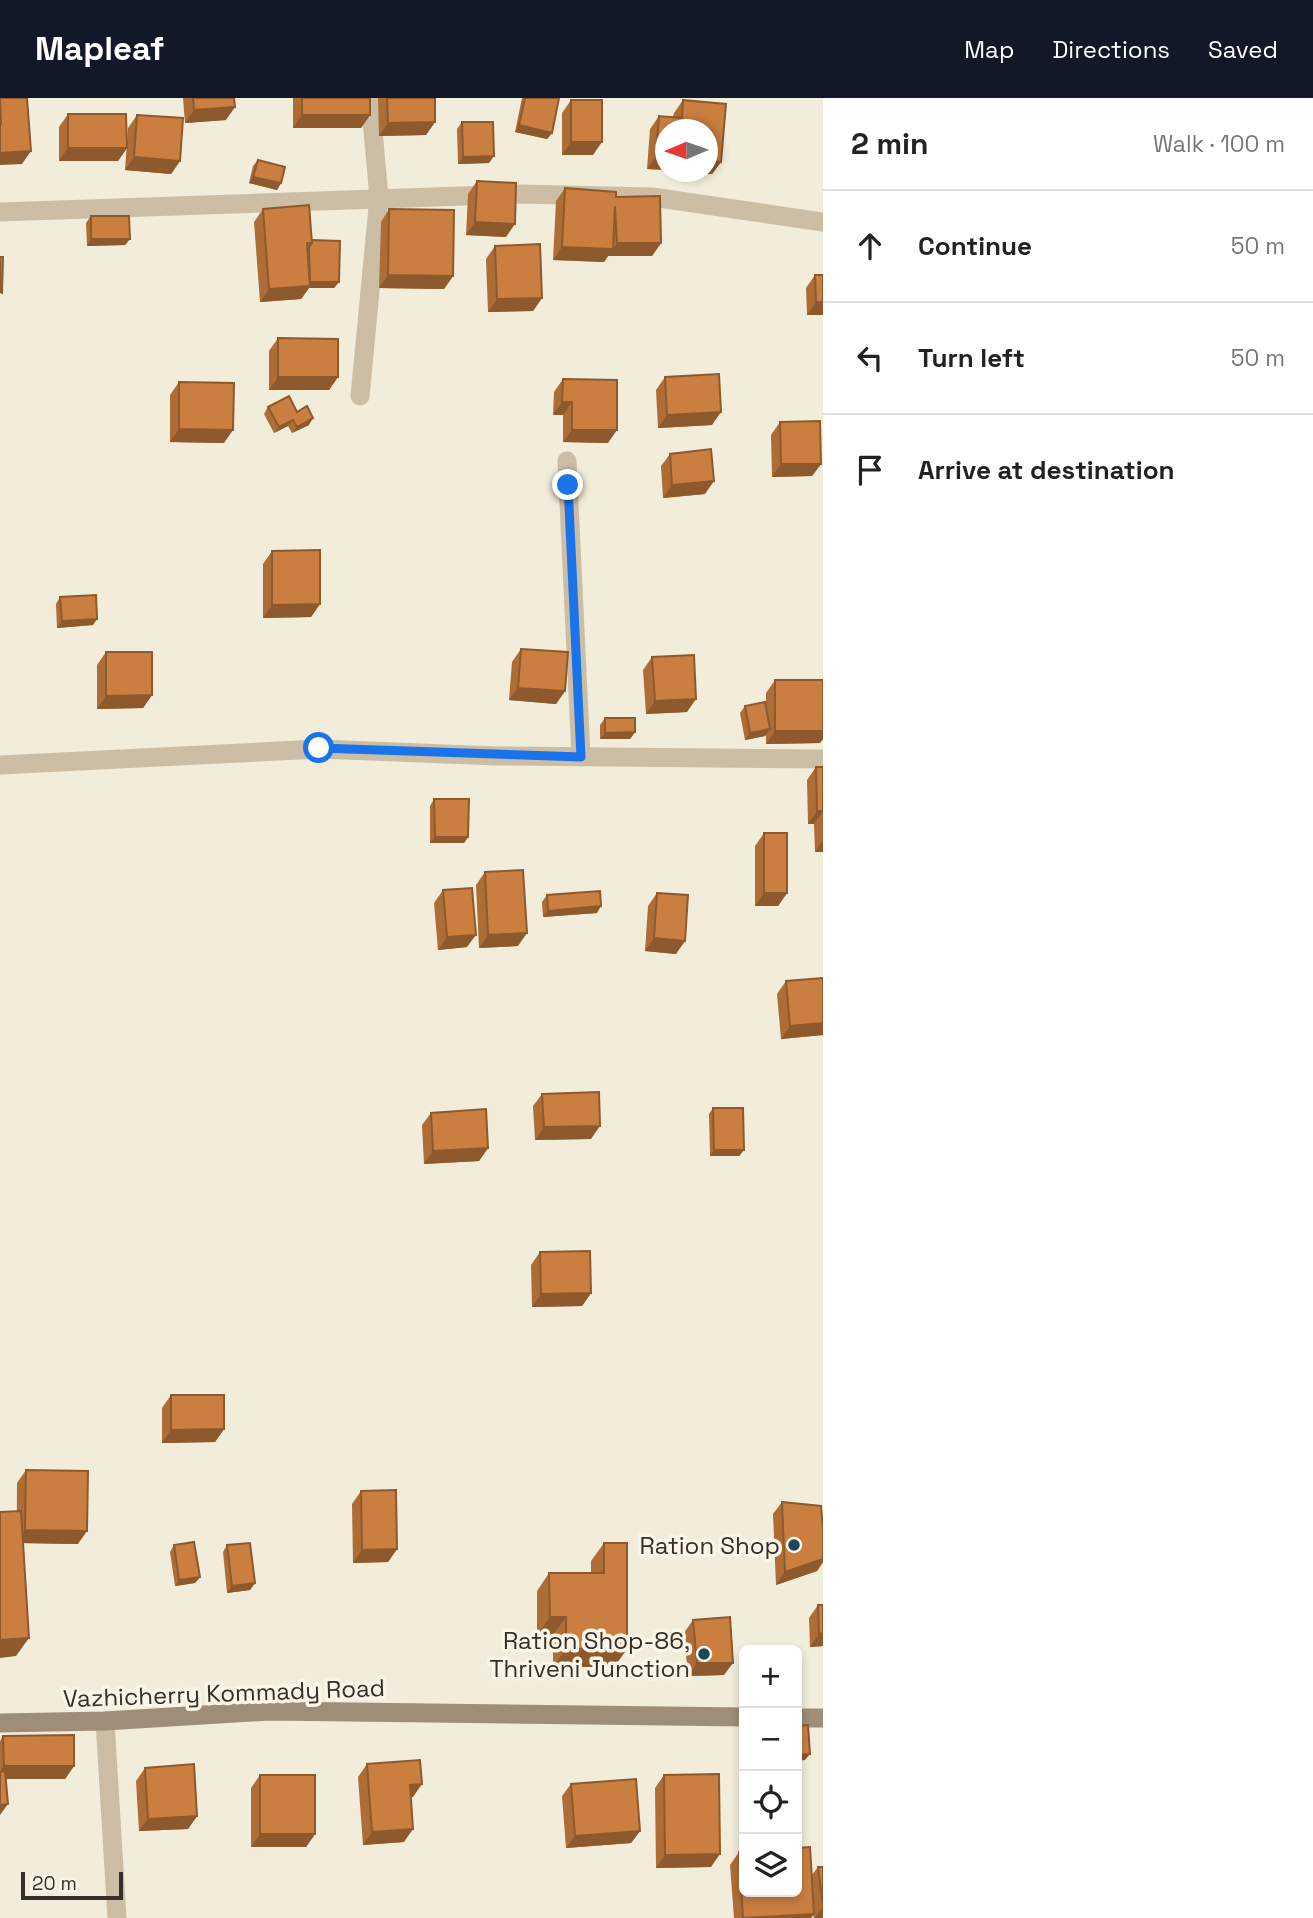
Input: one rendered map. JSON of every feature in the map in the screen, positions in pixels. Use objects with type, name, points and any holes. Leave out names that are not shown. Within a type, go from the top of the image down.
[{"type":"main road","name":"Vazhicherry Kommady Road","points":[[0,1723],[105,1721],[269,1711],[739,1717]]},
{"type":"main road","points":[[802,1718],[823,1718]]},
{"type":"street","points":[[360,396],[379,197],[370,98]]},
{"type":"street","points":[[0,212],[521,194],[652,197],[823,222]]},
{"type":"street","points":[[567,461],[581,757]]},
{"type":"street","points":[[0,765],[319,748],[581,757],[823,759]]},
{"type":"street","points":[[105,1721],[117,1918]]},
{"type":"building","points":[[0,98],[27,98],[31,151],[0,153]]},
{"type":"building","points":[[193,98],[234,98],[235,107],[194,110]]},
{"type":"building","points":[[302,98],[370,98],[370,115],[302,115]]},
{"type":"building","points":[[387,98],[435,98],[435,122],[388,123]]},
{"type":"building","points":[[525,98],[559,98],[552,133],[519,125]]},
{"type":"building","points":[[571,100],[602,100],[602,142],[571,142]]},
{"type":"building","points":[[683,100],[726,104],[721,162],[718,162],[718,119],[659,119],[659,116],[682,118]]},
{"type":"building","points":[[68,114],[126,114],[127,148],[68,148]]},
{"type":"building","points":[[137,115],[183,118],[180,161],[134,157]]},
{"type":"building","points":[[462,122],[493,122],[494,156],[463,157]]},
{"type":"building","points":[[258,160],[285,167],[281,183],[253,177]]},
{"type":"building","points":[[477,181],[516,183],[515,224],[475,222]]},
{"type":"building","points":[[565,188],[616,192],[616,197],[660,196],[661,243],[617,243],[615,206],[613,249],[562,247]]},
{"type":"building","points":[[309,205],[312,243],[307,243],[310,286],[269,289],[263,209]]},
{"type":"building","points":[[389,209],[454,210],[453,276],[388,275]]},
{"type":"building","points":[[91,216],[129,216],[130,239],[91,239]]},
{"type":"building","points":[[312,240],[340,241],[339,282],[310,282],[309,247]]},
{"type":"building","points":[[540,244],[542,298],[497,299],[495,246]]},
{"type":"building","points":[[0,257],[3,257],[2,293],[0,292]]},
{"type":"building","points":[[815,275],[823,275],[823,302],[816,302]]},
{"type":"building","points":[[278,338],[338,339],[338,377],[278,377]]},
{"type":"building","points":[[719,374],[721,412],[667,415],[665,377]]},
{"type":"building","points":[[563,379],[617,380],[617,430],[572,430],[572,402],[562,402]]},
{"type":"building","points":[[179,382],[234,383],[233,430],[179,429]]},
{"type":"building","points":[[289,396],[297,412],[307,406],[313,418],[297,427],[293,420],[279,427],[268,407]]},
{"type":"building","points":[[820,421],[821,464],[781,464],[780,422]]},
{"type":"building","points":[[711,449],[714,481],[672,485],[670,454]]},
{"type":"building","points":[[320,550],[320,604],[272,605],[272,551]]},
{"type":"building","points":[[96,595],[97,619],[62,621],[60,597]]},
{"type":"building","points":[[521,649],[568,652],[565,691],[518,688]]},
{"type":"building","points":[[106,652],[152,652],[152,695],[106,696]]},
{"type":"building","points":[[694,655],[696,699],[655,701],[652,657]]},
{"type":"building","points":[[775,680],[823,680],[823,731],[775,731]]},
{"type":"building","points":[[765,702],[770,729],[750,733],[745,706]]},
{"type":"building","points":[[605,718],[635,718],[635,732],[605,733]]},
{"type":"building","points":[[816,767],[823,767],[823,811],[817,811]]},
{"type":"building","points":[[434,799],[469,799],[468,837],[435,837]]},
{"type":"building","points":[[764,833],[787,833],[787,893],[764,893]]},
{"type":"building","points":[[523,870],[527,933],[488,935],[485,872]]},
{"type":"building","points":[[472,888],[476,935],[447,937],[443,890]]},
{"type":"building","points":[[600,891],[601,906],[548,911],[547,895]]},
{"type":"building","points":[[657,893],[688,895],[685,941],[654,938]]},
{"type":"building","points":[[823,978],[823,1023],[790,1026],[786,981]]},
{"type":"building","points":[[599,1092],[600,1126],[544,1127],[542,1094]]},
{"type":"building","points":[[713,1108],[743,1108],[744,1150],[714,1150]]},
{"type":"building","points":[[486,1109],[488,1148],[433,1151],[431,1113]]},
{"type":"building","points":[[590,1251],[591,1293],[541,1294],[540,1252]]},
{"type":"building","points":[[171,1395],[224,1395],[224,1429],[171,1430]]},
{"type":"building","points":[[26,1470],[88,1471],[87,1531],[25,1530]]},
{"type":"building","points":[[396,1490],[397,1549],[362,1550],[361,1491]]},
{"type":"building","name":"Ration Shop","points":[[782,1502],[821,1506],[823,1559],[785,1572]]},
{"type":"building","points":[[21,1511],[29,1638],[0,1640],[0,1512]]},
{"type":"building","points":[[194,1542],[200,1577],[179,1580],[174,1545]]},
{"type":"building","points":[[250,1543],[255,1583],[232,1586],[227,1545]]},
{"type":"building","points":[[604,1543],[627,1543],[627,1649],[566,1649],[566,1617],[550,1617],[549,1573],[604,1573]]},
{"type":"building","points":[[818,1605],[823,1605],[823,1633],[819,1634]]},
{"type":"building","points":[[730,1617],[733,1663],[697,1663],[693,1620]]},
{"type":"building","points":[[808,1725],[810,1754],[802,1755],[802,1726]]},
{"type":"building","points":[[74,1735],[74,1766],[4,1766],[3,1736]]},
{"type":"building","points":[[420,1760],[422,1784],[410,1785],[413,1829],[372,1832],[367,1764]]},
{"type":"building","points":[[194,1764],[197,1816],[148,1819],[145,1768]]},
{"type":"building","points":[[5,1771],[8,1804],[0,1805],[0,1772]]},
{"type":"building","points":[[719,1774],[720,1854],[665,1855],[664,1775]]},
{"type":"building","points":[[260,1775],[315,1775],[315,1834],[260,1834]]},
{"type":"building","points":[[636,1779],[640,1831],[575,1836],[571,1784]]},
{"type":"building","points":[[810,1847],[814,1914],[743,1918],[742,1897],[802,1897],[802,1848]]},
{"type":"building","points":[[818,1867],[823,1867],[823,1906]]},
{"type":"place","name":"Ration Shop","points":[[794,1545]]},
{"type":"place","name":"Ration Shop-86, Thriveni Junction","points":[[704,1654]]},
{"type":"route","points":[[319,748],[581,757],[568,485]]}]
